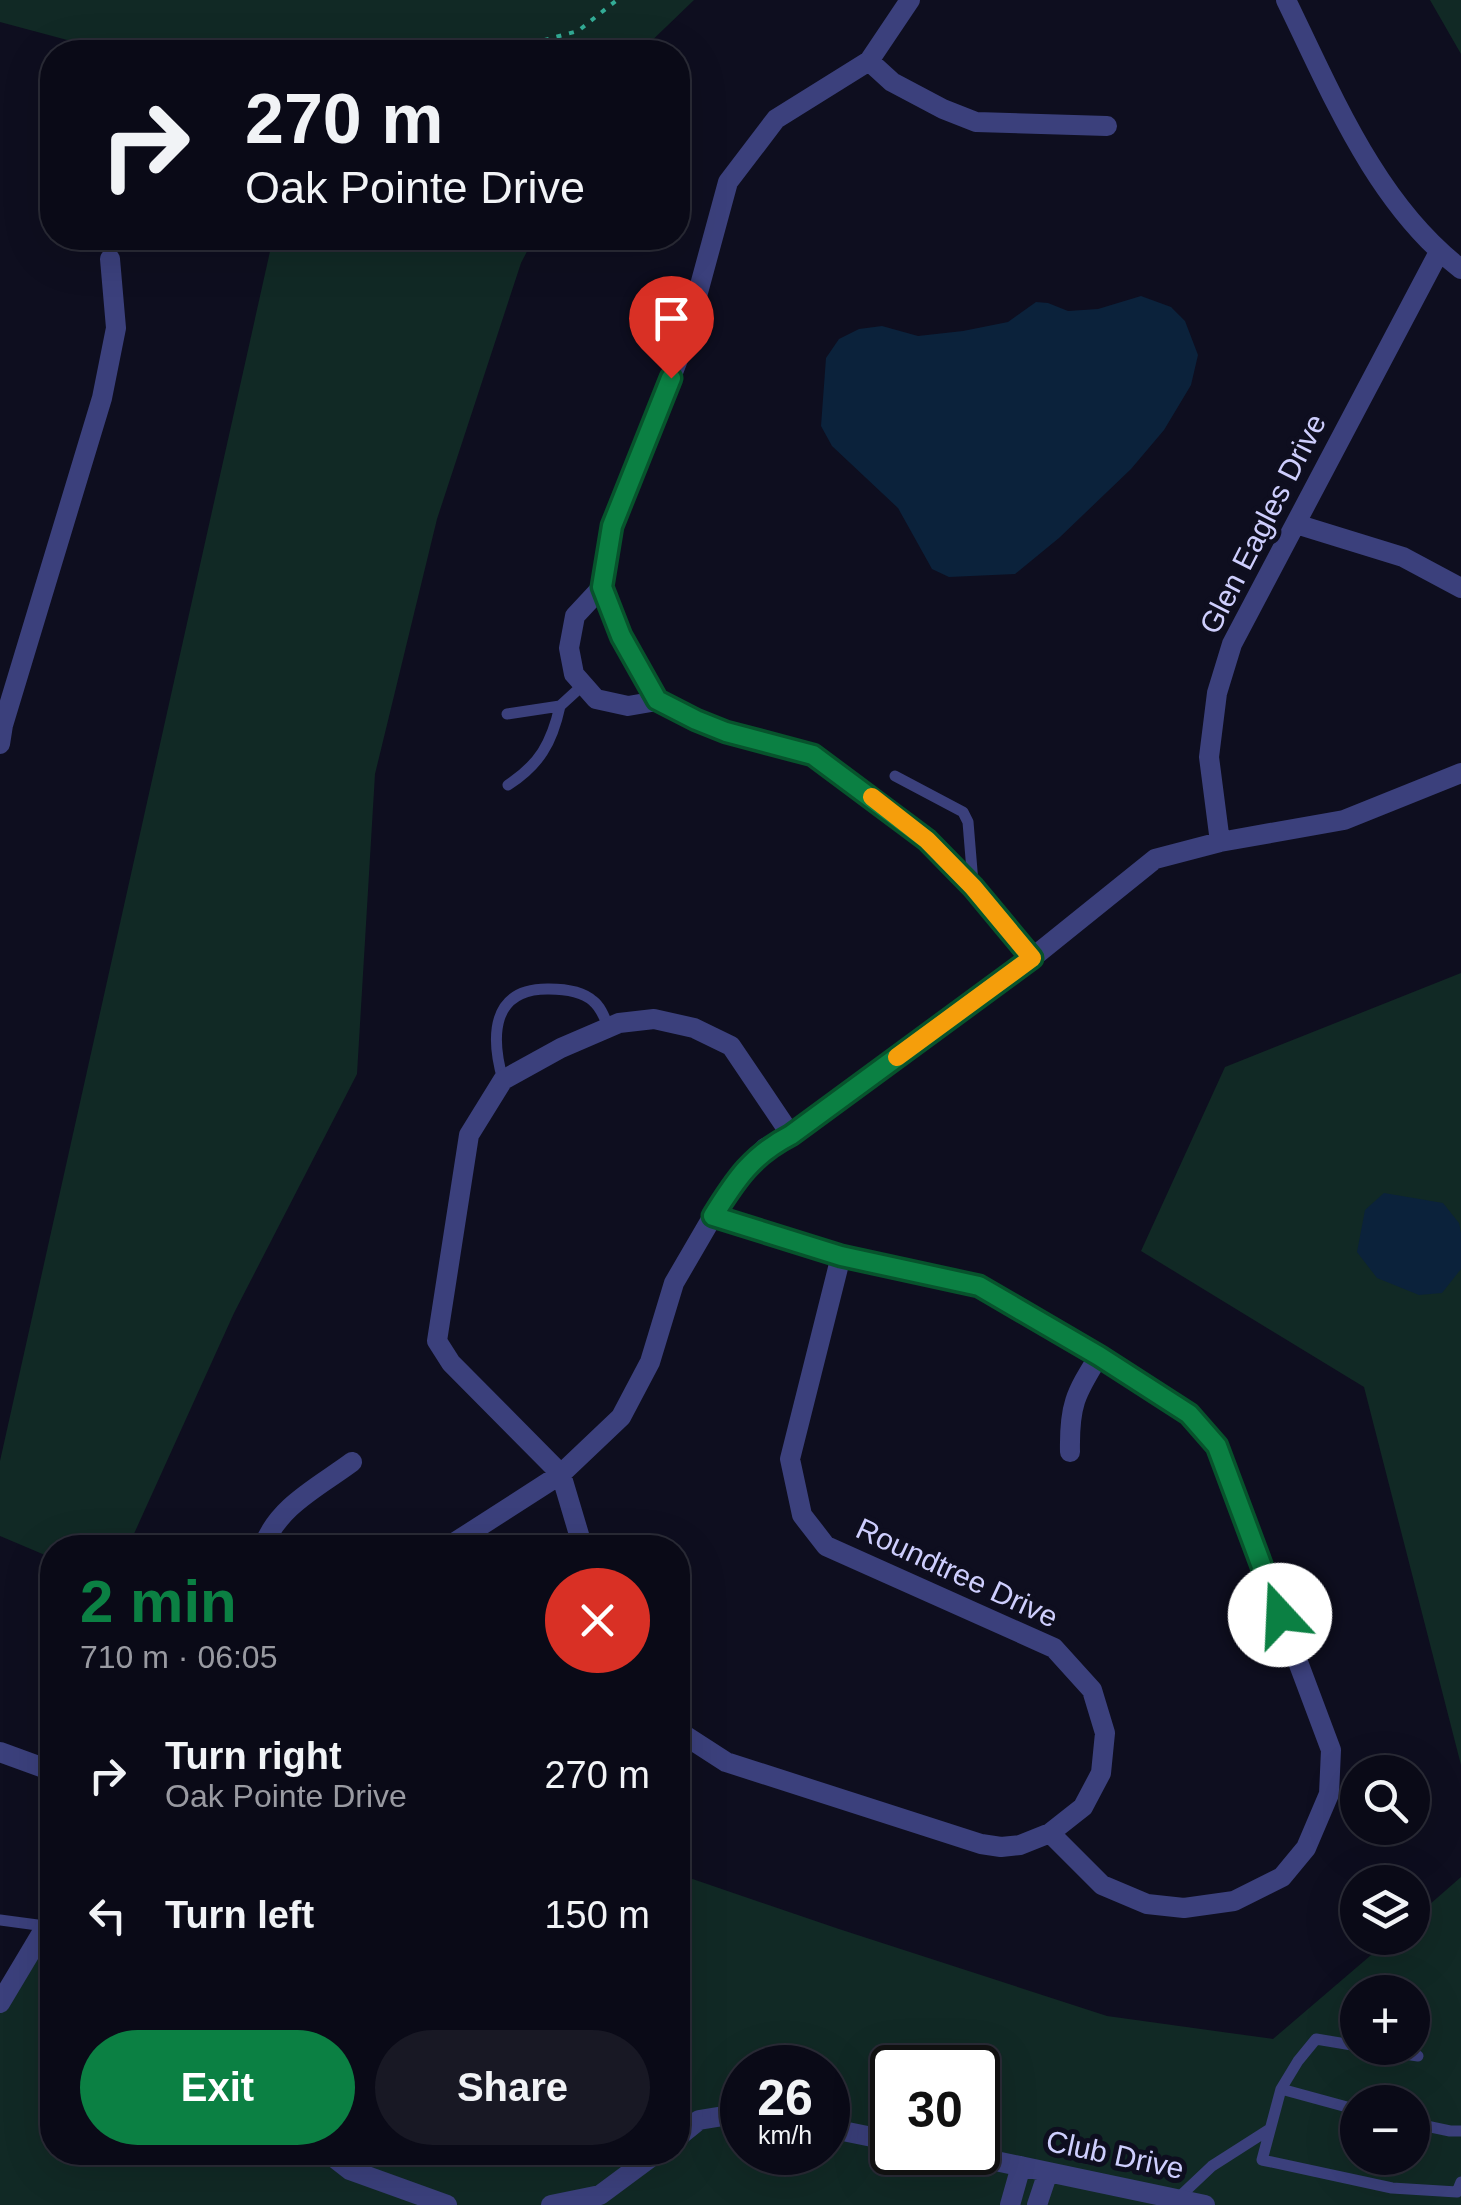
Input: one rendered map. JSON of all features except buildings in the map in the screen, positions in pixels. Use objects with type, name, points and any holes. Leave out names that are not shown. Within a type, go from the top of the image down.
[{"type":"street","points":[[910,0],[868,62],[776,119],[728,182],[684,344],[612,526],[602,587],[621,636],[657,700],[726,732],[813,755],[927,840],[973,887],[1032,958]]},
{"type":"street","points":[[1286,0],[1359,147],[1405,212],[1439,252],[1461,269]]},
{"type":"street","points":[[868,62],[892,82],[976,122],[1107,126]]},
{"type":"street","name":"Glen Eagles Drive","points":[[1220,842],[1208,757],[1217,693],[1232,644],[1439,252]]},
{"type":"street","points":[[0,744],[102,398],[116,328],[110,258]]},
{"type":"street","points":[[1296,524],[1403,557],[1461,588]]},
{"type":"street","points":[[602,587],[574,616],[568,648],[574,674],[596,699],[628,706],[657,700]]},
{"type":"street","points":[[466,1535],[561,1474],[621,1417],[650,1362],[674,1284],[734,1181],[765,1148],[791,1135],[1032,958],[1155,859],[1220,842],[1344,820],[1461,773]]},
{"type":"street","points":[[578,1535],[561,1474],[436,1342],[469,1136],[503,1080],[561,1048],[609,1028],[654,1019],[694,1028],[731,1046],[791,1135]]},
{"type":"street","points":[[713,1216],[841,1256],[979,1286],[1189,1414],[1217,1446],[1331,1750],[1329,1794],[1306,1848],[1282,1877],[1234,1901],[1184,1908],[1147,1904],[1102,1885],[1050,1832]]},
{"type":"street","name":"Roundtree Drive","points":[[690,1739],[726,1762],[982,1844],[1001,1846],[1020,1845],[1050,1832],[1082,1807],[1101,1774],[1104,1733],[1092,1690],[1054,1648],[826,1546],[802,1515],[790,1459],[841,1256]]},
{"type":"street","points":[[1070,1452],[1069,1419],[1079,1388],[1099,1356]]},
{"type":"street","points":[[267,1535],[284,1512],[352,1462]]},
{"type":"street","points":[[0,1752],[40,1767]]},
{"type":"street","points":[[0,2003],[40,1940]]},
{"type":"street","points":[[690,2127],[698,2120],[720,2116]]},
{"type":"street","name":"Club Drive","points":[[1000,2162],[1205,2205]]},
{"type":"street","points":[[344,2165],[447,2205]]},
{"type":"street","points":[[551,2205],[600,2195],[640,2165]]},
{"type":"street","points":[[1010,2205],[1021,2166]]},
{"type":"street","points":[[1037,2205],[1048,2172]]},
{"type":"lane","points":[[508,786],[533,767],[544,751],[560,706],[583,684]]},
{"type":"lane","points":[[507,714],[560,706]]},
{"type":"lane","points":[[896,776],[963,812],[968,822],[973,887]]},
{"type":"lane","points":[[503,1080],[495,1042],[499,1020],[508,1003],[518,996],[539,989],[583,994],[596,1003],[609,1028]]},
{"type":"lane","points":[[0,1920],[40,1923]]},
{"type":"lane","points":[[1340,2043],[1316,2039],[1298,2061],[1281,2089],[1262,2160],[1392,2188],[1459,2193]]},
{"type":"lane","points":[[1281,2089],[1340,2105]]},
{"type":"lane","points":[[1430,2127],[1461,2131]]},
{"type":"lane","points":[[1176,2200],[1212,2166],[1270,2129]]},
{"type":"path","points":[[543,40],[578,30],[618,0]]},
{"type":"green space","points":[[0,0],[694,0],[652,40],[67,40],[0,22]]},
{"type":"green space","points":[[1430,0],[1461,0],[1461,54]]},
{"type":"green space","points":[[270,250],[528,250],[437,519],[375,774],[357,1074],[234,1313],[133,1535],[40,1535],[40,1553],[0,1536],[0,1461]]},
{"type":"green space","points":[[1461,973],[1461,1765],[1364,1387],[1141,1251],[1225,1067]]},
{"type":"green space","points":[[1461,1877],[1461,2205],[0,2205],[0,1996],[40,1957],[40,2165],[690,2165],[690,1878],[1107,2016],[1273,2039],[1340,1982],[1340,2065],[1430,2065],[1430,1975],[1348,1975],[1371,1955],[1430,1955],[1430,1904]]},
{"type":"water","points":[[1141,296],[1171,307],[1185,321],[1198,355],[1191,385],[1164,430],[1131,469],[1015,574],[949,577],[932,569],[898,508],[832,446],[821,426],[826,358],[839,339],[859,329],[882,326],[918,336],[963,331],[1008,322],[1036,302],[1068,311],[1098,309]]},
{"type":"water","points":[[1384,1193],[1443,1203],[1459,1223],[1461,1269],[1442,1293],[1419,1295],[1377,1278],[1357,1252],[1365,1210]]},
{"type":"slow traffic","points":[[872,797],[927,840],[973,887],[1032,958],[897,1057]]},
{"type":"route","points":[[671,378],[612,526],[602,587],[621,636],[657,700],[726,732],[813,755],[927,840],[973,887],[1032,958],[791,1135],[765,1148],[734,1181],[713,1216],[841,1256],[979,1286],[1189,1414],[1217,1446],[1280,1615]]}]
